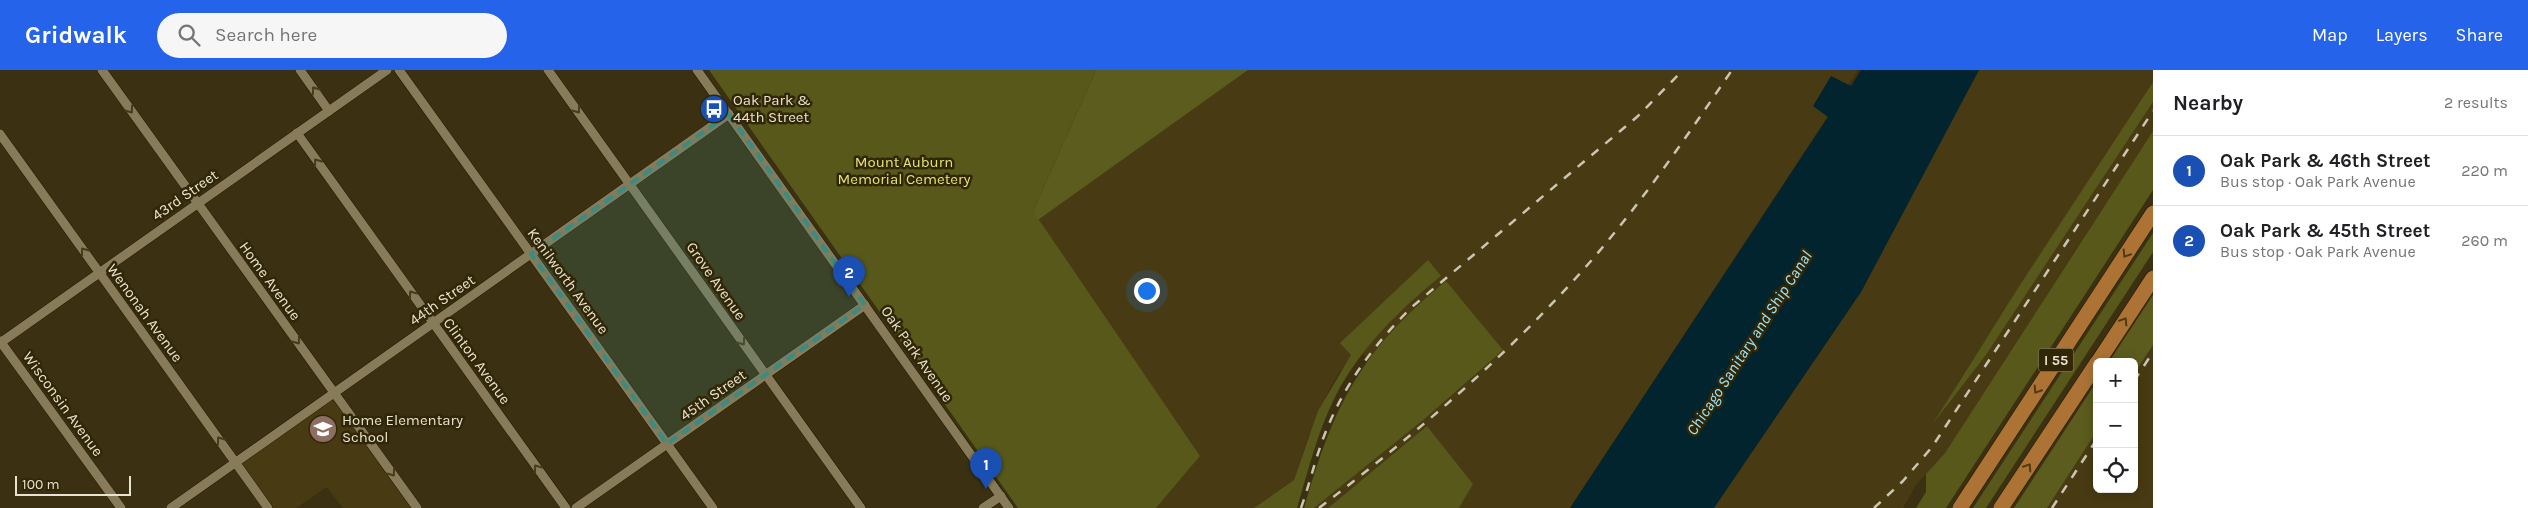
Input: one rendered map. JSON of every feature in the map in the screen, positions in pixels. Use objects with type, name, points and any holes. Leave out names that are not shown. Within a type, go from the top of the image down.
[{"type":"highway","name":"I 55","points":[[1960,508],[2153,213]]},
{"type":"highway","name":"I 55","points":[[2100,358],[2153,278]]},
{"type":"highway","name":"I 55","points":[[2001,508],[2093,368]]},
{"type":"street","name":"Home Avenue","points":[[102,70],[417,508]]},
{"type":"street","points":[[300,70],[329,111]]},
{"type":"street","name":"43rd Street","points":[[0,342],[387,70]]},
{"type":"street","name":"Kenilworth Avenue","points":[[399,70],[714,508]]},
{"type":"street","name":"Grove Avenue","points":[[548,70],[861,508]]},
{"type":"street","name":"Oak Park Avenue","points":[[697,70],[1009,508]]},
{"type":"street","name":"44th Street","points":[[171,508],[729,114]]},
{"type":"street","name":"Clinton Avenue","points":[[297,133],[566,508]]},
{"type":"street","name":"Wenonah Avenue","points":[[0,134],[268,508]]},
{"type":"street","name":"45th Street","points":[[576,508],[865,304]]},
{"type":"street","name":"Wisconsin Avenue","points":[[0,342],[121,508]]},
{"type":"street","points":[[983,508],[1000,496]]},
{"type":"highlighted area","points":[[729,114],[865,305],[667,444],[531,254]]},
{"type":"shaded area","points":[[1096,70],[1248,70],[1038,220],[1033,211]]},
{"type":"shaded area","points":[[1248,70],[1858,70],[1570,508],[1459,508],[1473,484],[1427,426],[1328,508],[1314,508],[1422,421],[1363,354],[1340,371],[1329,390],[1308,438],[1294,480],[1254,508],[1156,508],[1200,456],[1038,220]]},
{"type":"shaded area","points":[[1979,70],[2153,70],[2153,82],[1969,365],[1936,420],[1986,355],[2153,102],[2153,131],[1945,453],[1916,485],[1903,508],[1714,508],[1861,292]]},
{"type":"shaded area","points":[[2153,295],[2153,345],[2138,368],[2138,358],[2112,358]]},
{"type":"shaded area","points":[[2153,345],[2153,508],[2047,508],[2093,437],[2093,493],[2138,493],[2138,368]]},
{"type":"shaded area","points":[[2093,387],[2093,437],[2047,508],[2014,508]]},
{"type":"shaded area","name":"Home Elementary School","points":[[335,395],[415,508],[343,508],[327,487],[296,508],[269,508],[237,464]]},
{"type":"green space","name":"Mount Auburn Memorial Cemetery","points":[[709,70],[1096,70],[1033,211],[1200,456],[1156,508],[1018,508]]},
{"type":"green space","points":[[2153,82],[2153,102],[1986,355],[1932,425],[2018,288]]},
{"type":"green space","points":[[2153,131],[2153,190],[1946,508],[1916,508],[1926,492],[1926,474],[1945,453]]},
{"type":"green space","points":[[2153,233],[2153,252],[1986,508],[1973,508]]},
{"type":"green space","points":[[1428,260],[1441,276],[1395,317],[1355,363],[1334,399],[1323,426],[1297,508],[1254,508],[1294,480],[1318,411],[1351,355],[1340,343]]},
{"type":"green space","points":[[1446,281],[1503,350],[1422,421],[1314,508],[1304,508],[1327,438],[1354,381],[1392,331]]},
{"type":"green space","points":[[1427,426],[1473,484],[1459,508],[1328,508]]},
{"type":"water","name":"Chicago Sanitary and Ship Canal","points":[[1861,70],[1979,70],[1861,292],[1714,508],[1570,508],[1828,117],[1813,106],[1831,76],[1851,86]]},
{"type":"railway","points":[[1301,508],[1321,445],[1337,407],[1365,361],[1388,332],[1413,306],[1638,116],[1683,70]]},
{"type":"railway","points":[[1319,508],[1423,425],[1522,335],[1553,303],[1583,270],[1642,198],[1732,70]]},
{"type":"railway","points":[[1874,508],[1903,481],[1932,447],[2153,111]]},
{"type":"railway","points":[[2138,375],[2153,352]]},
{"type":"railway","points":[[2052,508],[2093,445]]},
{"type":"place","name":"Oak Park & 44th Street","points":[[714,109]]},
{"type":"place","name":"Oak Park & 45th Street","points":[[849,297]]},
{"type":"place","name":"Home Elementary School","points":[[323,429]]},
{"type":"place","name":"Oak Park & 46th Street","points":[[986,489]]}]
